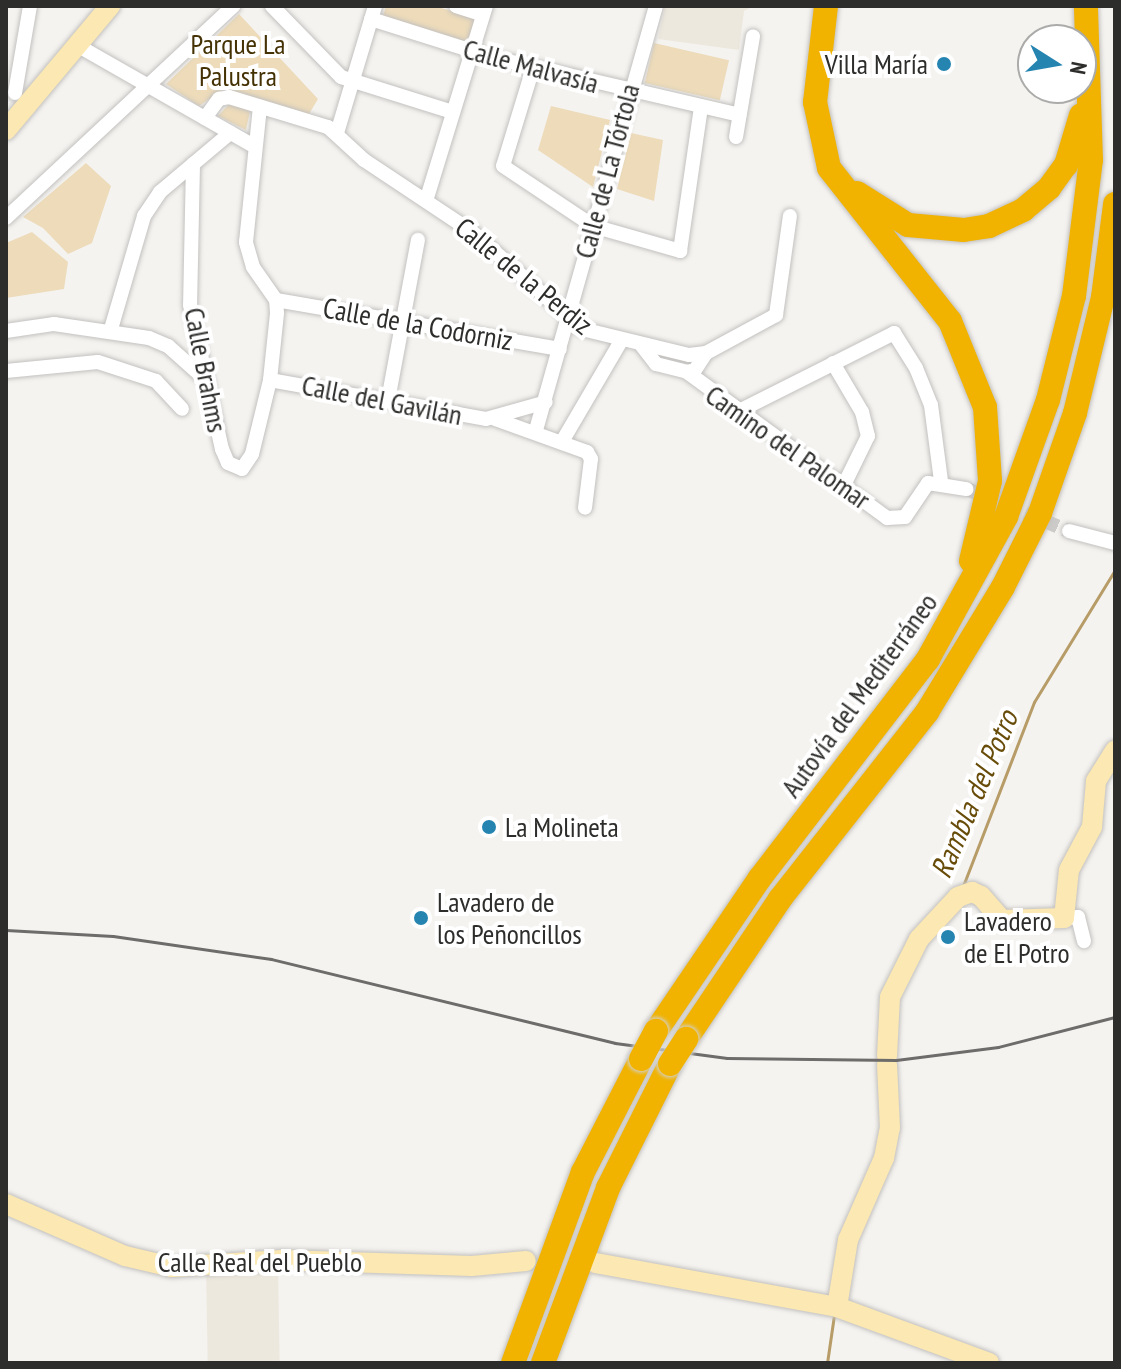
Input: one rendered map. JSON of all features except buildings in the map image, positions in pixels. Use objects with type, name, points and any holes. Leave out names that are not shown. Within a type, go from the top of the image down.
[{"type":"highway","points":[[825,7],[815,102],[829,168],[854,205],[950,321],[985,407],[990,481],[953,621]]},
{"type":"highway","points":[[822,146],[843,179],[887,215],[934,230],[989,226],[1023,210],[1066,165],[1083,104]]},
{"type":"highway","name":"Autovía del Mediterráneo","points":[[513,1363],[567,1210],[656,1031],[760,878],[897,705],[953,621],[1006,517],[1062,349],[1079,265],[1091,160],[1090,104]]},
{"type":"highway","points":[[543,1363],[608,1188],[670,1064],[771,911],[900,748],[960,662],[1040,513],[1075,413],[1103,297],[1115,204]]},
{"type":"highway","points":[[1075,413],[1093,383],[1115,314]]},
{"type":"street","points":[[6,130],[18,95],[30,6]]},
{"type":"street","points":[[18,95],[75,44],[110,6]]},
{"type":"street","points":[[6,218],[233,6]]},
{"type":"street","points":[[272,6],[341,77],[453,112]]},
{"type":"street","points":[[426,201],[485,10],[456,6]]},
{"type":"street","name":"Calle de La Tórtola","points":[[536,430],[629,91],[656,6]]},
{"type":"street","points":[[337,133],[373,13]]},
{"type":"street","name":"Calle Malvasía","points":[[373,13],[472,51],[739,115]]},
{"type":"street","points":[[736,137],[753,36]]},
{"type":"street","points":[[75,44],[252,145]]},
{"type":"street","points":[[533,68],[503,166],[593,226],[680,251],[701,107]]},
{"type":"street","name":"Calle de la Perdiz","points":[[205,118],[219,99],[229,97],[337,133],[364,160],[497,252],[567,318],[595,335],[642,346],[706,353]]},
{"type":"street","points":[[260,107],[252,145],[246,242],[253,267],[276,300],[270,380]]},
{"type":"street","points":[[111,329],[144,216],[160,192],[230,133]]},
{"type":"street","name":"Calle Brahms","points":[[193,164],[190,305],[222,449],[228,463],[242,469],[252,454],[270,380]]},
{"type":"street","points":[[706,353],[776,315],[790,216]]},
{"type":"street","name":"Calle de la Perdiz","points":[[388,400],[418,240]]},
{"type":"street","name":"Calle de la Codorniz","points":[[276,300],[560,349]]},
{"type":"street","points":[[6,331],[54,324],[111,329],[168,346],[207,380]]},
{"type":"street","points":[[737,412],[894,333],[916,368],[931,405],[941,481],[967,489]]},
{"type":"street","points":[[563,440],[621,341]]},
{"type":"street","name":"Camino del Palomar","points":[[642,346],[656,364],[687,372],[737,412],[894,519],[905,517],[928,483],[941,481]]},
{"type":"street","name":"Camino del Palomar","points":[[687,372],[695,370],[706,353]]},
{"type":"street","points":[[6,371],[46,363],[98,362],[156,381],[182,409]]},
{"type":"street","points":[[833,363],[862,412],[868,436],[843,487]]},
{"type":"street","name":"Calle del Gavilán","points":[[270,380],[494,419],[563,440],[591,459],[585,508]]},
{"type":"street","name":"Calle del Gavilán","points":[[494,419],[546,402]]},
{"type":"street","points":[[1069,531],[1115,543]]},
{"type":"street","points":[[1054,918],[1069,870],[1092,827],[1096,781],[1115,751]]},
{"type":"street","points":[[837,1307],[848,1240],[884,1158],[890,1128],[887,1060],[890,997],[919,939],[958,897],[972,892],[981,896],[1002,920],[1078,917],[1084,941]]},
{"type":"street","name":"Calle Real del Pueblo","points":[[6,1204],[125,1256],[172,1267],[282,1260],[472,1266],[526,1261]]},
{"type":"street","points":[[595,1263],[837,1307],[989,1363]]},
{"type":"shaded area","points":[[665,6],[754,6],[744,11],[739,50],[658,39]]},
{"type":"shaded area","points":[[278,1267],[280,1363],[208,1363],[206,1268]]},
{"type":"green space","points":[[386,6],[435,6],[477,19],[470,43],[383,16]]},
{"type":"green space","name":"Parque La Palustra","points":[[239,14],[318,99],[309,114],[224,89],[199,106],[166,84]]},
{"type":"green space","points":[[654,43],[729,60],[720,100],[645,83]]},
{"type":"green space","points":[[230,103],[250,111],[246,130],[218,116]]},
{"type":"green space","points":[[551,106],[610,120],[593,187],[538,150]]},
{"type":"green space","points":[[631,133],[663,140],[654,201],[617,189]]},
{"type":"green space","points":[[86,163],[111,186],[92,243],[68,254],[43,228],[23,217]]},
{"type":"green space","points":[[32,232],[68,262],[64,289],[6,298],[6,243]]},
{"type":"waterway","name":"Rambla del Potro","points":[[963,886],[1034,702],[1115,570]]},
{"type":"waterway","name":"Rambla del Potro","points":[[827,1363],[834,1315]]},
{"type":"tunnel","points":[[967,489],[1069,531]]},
{"type":"railway","points":[[6,930],[113,936],[271,959],[615,1043],[727,1058],[896,1060],[998,1047],[1115,1017]]},
{"type":"place","name":"Villa María","points":[[944,64]]},
{"type":"place","name":"La Molineta","points":[[489,827]]},
{"type":"place","name":"Lavadero de los Peñoncillos","points":[[421,918]]},
{"type":"place","name":"Lavadero de El Potro","points":[[948,937]]}]
